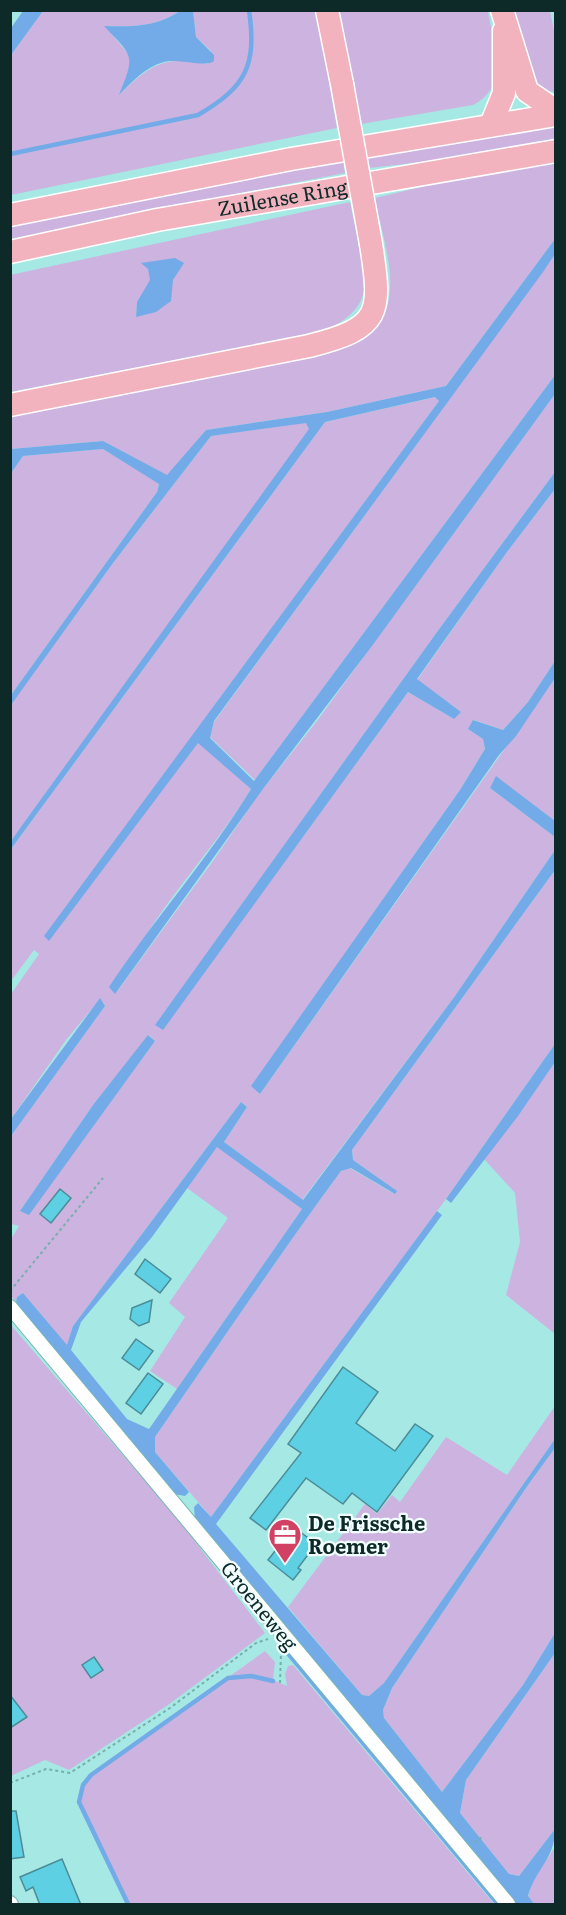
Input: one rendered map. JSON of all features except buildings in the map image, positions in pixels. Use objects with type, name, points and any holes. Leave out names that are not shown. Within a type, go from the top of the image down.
[{"type":"main road","points":[[10,405],[159,378],[326,342],[356,331],[373,314],[376,301],[376,276],[327,10]]},
{"type":"main road","points":[[503,16],[527,91],[555,113]]},
{"type":"main road","points":[[491,125],[504,93],[503,16]]},
{"type":"main road","name":"Zuilense Ring","points":[[10,215],[213,173],[555,113]]},
{"type":"main road","name":"Zuilense Ring","points":[[10,252],[157,220],[555,151]]},
{"type":"street","name":"Groeneweg","points":[[10,1307],[508,1905]]},
{"type":"path","points":[[10,1291],[103,1178]]},
{"type":"path","points":[[10,1783],[46,1769],[70,1773],[170,1708],[256,1643],[282,1634],[279,1683]]},
{"type":"shaded area","points":[[43,11],[180,11],[153,23],[135,26],[105,26],[129,55],[130,66],[120,94],[140,76],[159,65],[180,61],[208,64],[211,51],[196,37],[193,11],[317,11],[337,128],[11,195],[11,55]]},
{"type":"shaded area","points":[[339,11],[488,11],[497,64],[492,87],[485,97],[473,105],[361,124]]},
{"type":"shaded area","points":[[514,11],[550,11],[555,36],[555,92],[542,90],[533,80]]},
{"type":"shaded area","points":[[555,126],[555,147],[369,168],[368,157]]},
{"type":"shaded area","points":[[343,160],[345,173],[225,196],[11,245],[10,227],[226,180]]},
{"type":"shaded area","points":[[555,162],[555,239],[446,386],[327,412],[206,430],[167,476],[103,441],[11,449],[11,414],[352,343],[371,331],[383,316],[389,299],[388,259],[375,198],[484,172]]},
{"type":"shaded area","points":[[350,202],[362,260],[364,291],[362,299],[348,317],[321,332],[11,392],[10,275]],"holes":[[[148,269],[178,271],[173,280],[136,317],[137,302],[151,280]]]},
{"type":"shaded area","points":[[555,254],[555,375],[255,780],[210,737],[214,722]]},
{"type":"shaded area","points":[[555,394],[555,472],[437,632],[156,1025],[163,1029],[408,692],[454,719],[460,711],[417,680],[507,552],[555,489],[555,661],[528,702],[503,730],[474,720],[468,729],[483,739],[485,749],[460,790],[252,1086],[260,1094],[555,678],[555,821],[496,777],[490,788],[555,837],[555,850],[455,996],[302,1200],[224,1142],[247,1107],[241,1102],[73,1326],[67,1346],[23,1293],[17,1297],[16,1302],[11,1296],[11,1239],[19,1226],[11,1224],[11,1136],[105,1006],[100,999],[66,1040],[11,1119],[11,994],[39,954],[34,950],[11,981],[11,849],[325,422],[436,397],[439,401],[45,936],[49,940],[198,742],[224,762],[251,789],[143,939],[116,993],[259,794],[317,721]],"holes":[[[149,1035],[155,1041],[29,1214],[20,1211],[93,1105]]]},
{"type":"shaded area","points":[[306,422],[310,429],[297,448],[11,841],[10,705],[113,563],[211,436]]},
{"type":"shaded area","points":[[103,449],[159,483],[157,492],[11,695],[10,473],[23,456]]},
{"type":"shaded area","points":[[555,870],[555,1044],[446,1199],[211,1517],[155,1452],[155,1437],[341,1171],[350,1168],[394,1194],[387,1184],[353,1160],[352,1150]]},
{"type":"shaded area","points":[[555,1062],[555,1334],[506,1295],[520,1242],[515,1193],[484,1159]]},
{"type":"shaded area","points":[[217,1146],[302,1209],[177,1389],[150,1371],[185,1317],[169,1303],[228,1218],[187,1188]]},
{"type":"shaded area","points":[[10,1324],[177,1518],[265,1633],[168,1705],[69,1770],[45,1760],[11,1776]]},
{"type":"shaded area","points":[[555,1406],[555,1439],[384,1683],[369,1696],[362,1695],[288,1607],[365,1504],[377,1514],[392,1495],[400,1502],[446,1437],[507,1475]]},
{"type":"shaded area","points":[[555,1448],[555,1633],[523,1685],[442,1792],[384,1718],[383,1710],[392,1688]]},
{"type":"shaded area","points":[[265,1651],[275,1662],[273,1680],[287,1686],[285,1674],[288,1666],[293,1665],[494,1904],[128,1904],[79,1802],[83,1785],[91,1775]]},
{"type":"shaded area","points":[[555,1653],[555,1829],[519,1876],[509,1874],[460,1813],[466,1780]]},
{"type":"shaded area","points":[[555,1847],[555,1904],[534,1904],[528,1897],[533,1880]]},
{"type":"water","points":[[23,11],[43,11],[11,55],[11,28]]},
{"type":"water","points":[[180,11],[193,11],[196,37],[214,55],[214,61],[205,64],[170,61],[157,64],[139,76],[119,95],[128,71],[129,57],[121,44],[104,26],[134,26],[153,23]]},
{"type":"water","points":[[555,239],[555,254],[543,272],[214,721],[210,738],[254,781],[555,375],[555,394],[372,646],[263,789],[115,994],[109,987],[235,815],[251,789],[198,743],[49,941],[44,936],[439,401],[435,397],[325,422],[11,849],[11,841],[23,824],[309,429],[306,423],[211,436],[113,563],[11,705],[11,695],[157,492],[159,484],[103,449],[23,456],[11,473],[11,449],[103,441],[167,475],[206,430],[327,412],[446,386]]},
{"type":"water","points":[[175,258],[184,263],[173,280],[171,301],[156,312],[136,317],[137,302],[150,280],[148,269],[141,263]]},
{"type":"water","points":[[555,472],[555,489],[507,552],[417,679],[461,712],[454,719],[408,692],[163,1030],[155,1025],[437,632]]},
{"type":"water","points":[[555,661],[555,678],[516,736],[499,755],[260,1094],[251,1086],[460,790],[485,749],[483,739],[468,729],[473,720],[503,730],[528,702]]},
{"type":"water","points":[[496,776],[555,821],[555,837],[490,788]]},
{"type":"water","points":[[555,850],[555,870],[352,1150],[353,1160],[397,1191],[395,1194],[351,1168],[341,1171],[155,1437],[155,1452],[189,1492],[185,1496],[174,1494],[20,1309],[16,1302],[17,1297],[23,1293],[67,1345],[73,1326],[241,1102],[247,1107],[224,1142],[303,1200],[455,996]],"holes":[[[217,1147],[302,1209],[149,1429],[127,1419],[71,1350],[81,1322],[152,1237]]]},
{"type":"water","points":[[100,998],[105,1006],[11,1136],[11,1119]]},
{"type":"water","points":[[148,1035],[155,1041],[29,1215],[20,1211],[93,1105]]},
{"type":"water","points":[[555,1044],[555,1062],[518,1116],[451,1203],[446,1199]]},
{"type":"water","points":[[437,1211],[442,1215],[216,1524],[362,1695],[369,1696],[384,1683],[555,1439],[555,1448],[392,1688],[383,1710],[384,1718],[442,1792],[523,1685],[555,1633],[555,1653],[466,1780],[460,1813],[509,1874],[519,1876],[555,1829],[549,1856],[531,1886],[528,1896],[534,1904],[515,1904],[195,1519],[194,1507],[198,1503],[211,1517]]},
{"type":"waterway","points":[[10,154],[198,115],[227,95],[244,73],[251,46],[249,10]]},
{"type":"waterway","points":[[286,1651],[498,1904]]},
{"type":"waterway","points":[[128,1904],[79,1802],[83,1785],[91,1775],[228,1678],[251,1676],[273,1681]]},
{"type":"place","name":"De Frissche Roemer","points":[[285,1564]]}]
